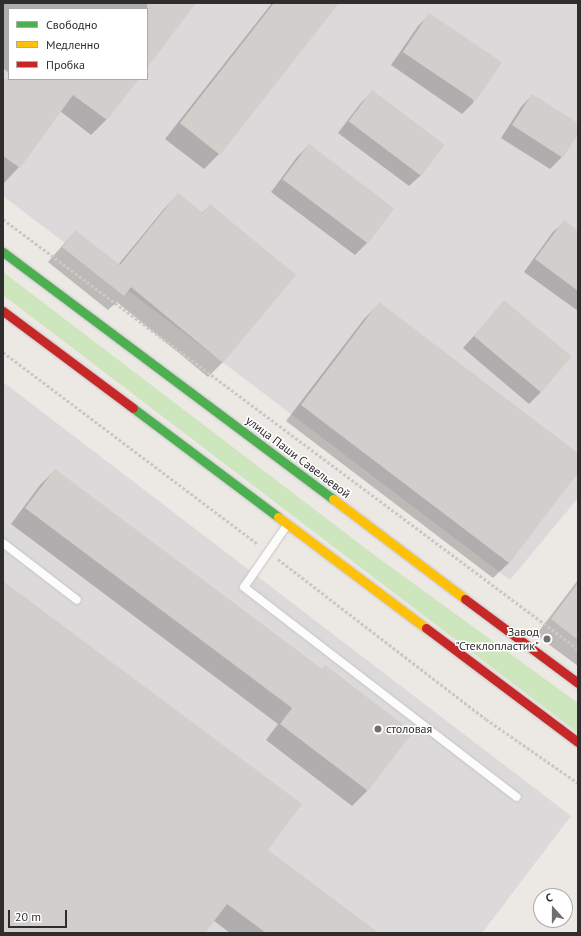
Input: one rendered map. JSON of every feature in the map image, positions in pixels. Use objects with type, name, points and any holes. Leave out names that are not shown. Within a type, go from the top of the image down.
[{"type":"street","name":"улица Паши Савельевой","points":[[3,252],[578,683]]},
{"type":"street","points":[[3,311],[578,742]]},
{"type":"lane","points":[[288,525],[244,587],[517,797]]},
{"type":"lane","points":[[3,543],[78,600]]},
{"type":"path","points":[[3,219],[578,649]]},
{"type":"path","points":[[3,352],[269,552],[486,719],[578,783]]},
{"type":"shaded area","points":[[3,3],[578,3],[578,498],[510,580],[3,196]]},
{"type":"shaded area","points":[[3,382],[571,816],[482,933],[3,933]]},
{"type":"green space","points":[[3,272],[377,557],[578,703],[578,733],[3,295]]},
{"type":"building","points":[[147,3],[196,3],[148,67],[148,8]]},
{"type":"building","points":[[274,3],[339,3],[220,155],[180,123]]},
{"type":"building","points":[[429,13],[502,62],[476,101],[403,52]]},
{"type":"building","points":[[3,79],[138,80],[107,120],[73,95],[20,168],[3,156]]},
{"type":"building","points":[[372,90],[445,145],[421,176],[349,121]]},
{"type":"building","points":[[532,94],[578,123],[578,134],[563,158],[512,125]]},
{"type":"building","points":[[309,144],[394,208],[368,244],[283,179]]},
{"type":"building","points":[[178,193],[203,213],[210,204],[296,275],[223,363],[131,287],[124,296],[62,247],[75,230],[120,265]]},
{"type":"building","points":[[564,220],[578,231],[578,291],[535,259]]},
{"type":"building","points":[[504,300],[571,357],[541,393],[474,336]]},
{"type":"building","points":[[379,302],[578,453],[578,473],[509,563],[301,405]]},
{"type":"building","points":[[55,469],[322,669],[325,665],[413,732],[368,791],[280,724],[292,708],[25,508]]},
{"type":"building","points":[[3,581],[302,804],[268,850],[379,933],[266,933],[227,904],[205,933],[3,933]]},
{"type":"building","points":[[578,583],[578,640],[551,619]]},
{"type":"traffic: fast","points":[[3,252],[333,499]]},
{"type":"traffic: fast","points":[[133,408],[278,517]]},
{"type":"traffic: slow","points":[[333,499],[465,599]]},
{"type":"traffic: slow","points":[[278,517],[426,628]]},
{"type":"traffic: jam","points":[[3,311],[133,408]]},
{"type":"traffic: jam","points":[[465,599],[578,683]]},
{"type":"traffic: jam","points":[[426,628],[578,742]]},
{"type":"place","name":"Завод \"Стеклопластик\"","points":[[547,639]]},
{"type":"place","name":"столовая","points":[[378,729]]}]
